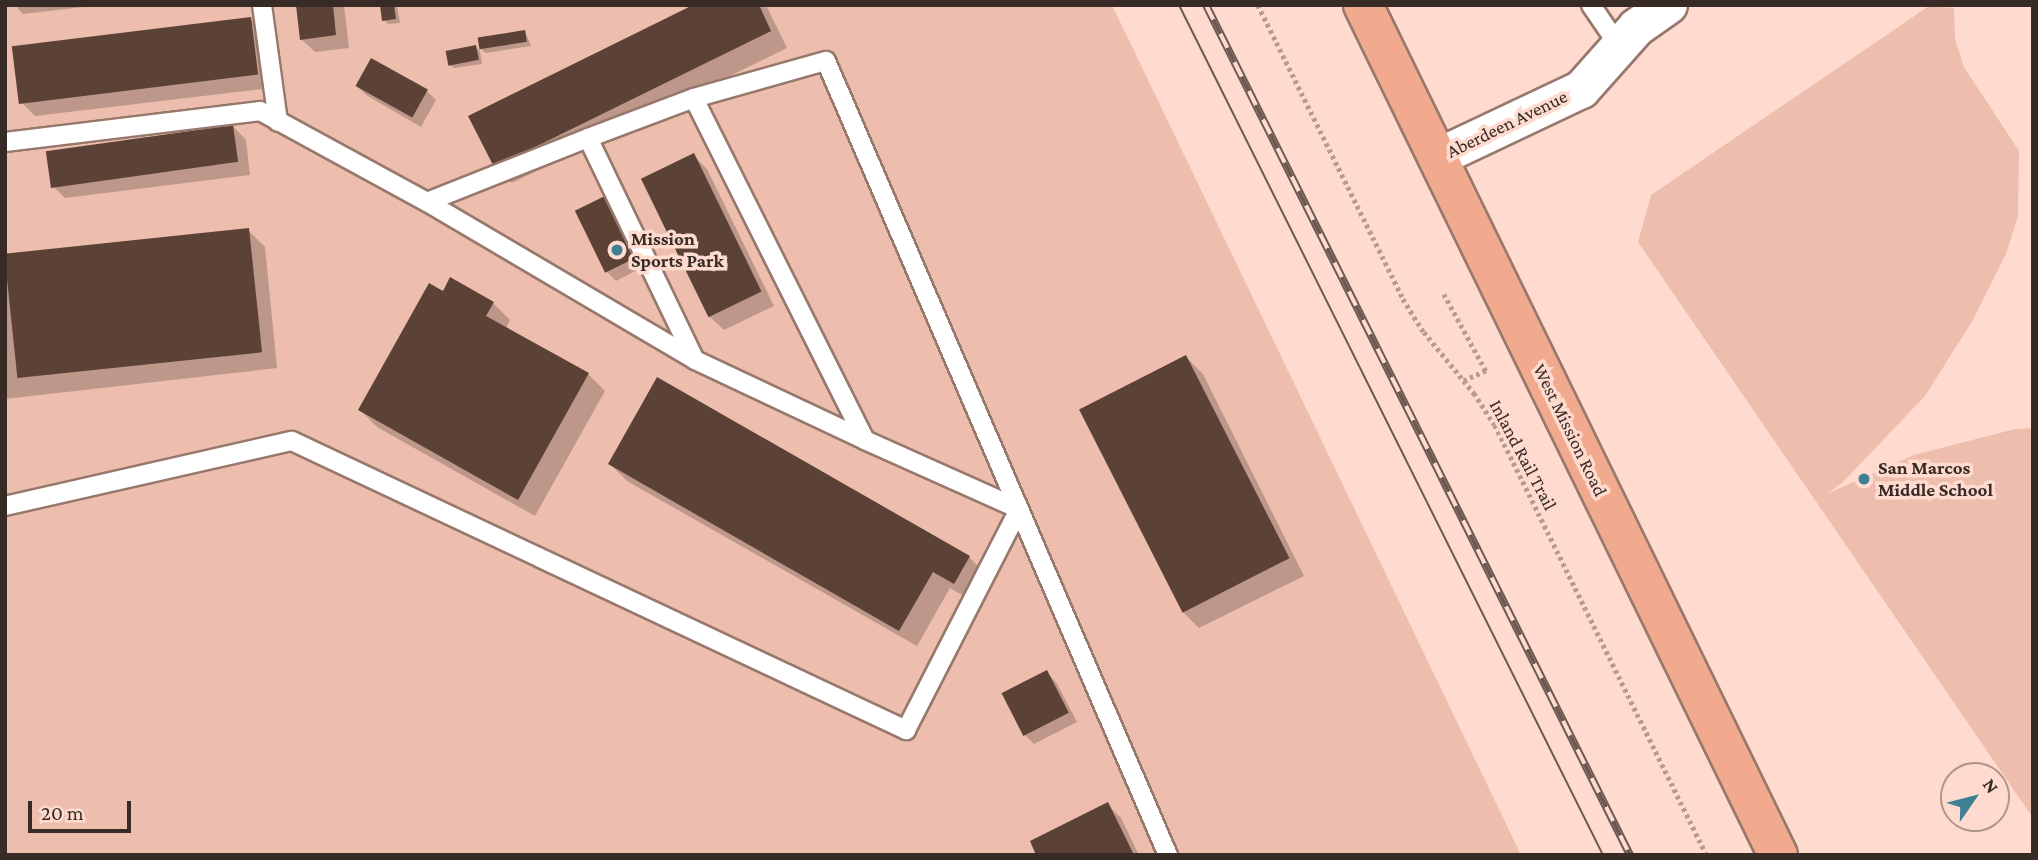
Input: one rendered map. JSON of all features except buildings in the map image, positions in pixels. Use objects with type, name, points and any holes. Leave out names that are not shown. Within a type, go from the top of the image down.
[{"type":"main road","name":"West Mission Road","points":[[1363,5],[1778,855]]},
{"type":"street","name":"Aberdeen Avenue","points":[[1437,157],[1581,89],[1636,27],[1668,5]]},
{"type":"lane","points":[[262,5],[278,122]]},
{"type":"lane","points":[[1591,5],[1619,46]]},
{"type":"lane","points":[[427,202],[694,98],[826,61],[1168,855]]},
{"type":"lane","points":[[694,98],[865,440]]},
{"type":"lane","points":[[5,142],[260,111],[427,202],[695,360],[1019,509]]},
{"type":"lane","points":[[588,138],[695,360]]},
{"type":"lane","points":[[5,506],[292,441],[906,730],[1019,509]]},
{"type":"path","name":"Inland Rail Trail","points":[[1258,5],[1403,299],[1424,332],[1464,381],[1494,425],[1707,855]]},
{"type":"path","points":[[1444,293],[1486,371],[1464,381]]},
{"type":"shaded area","name":"Mission Sports Park","points":[[5,5],[1112,5],[1521,855],[5,855]]},
{"type":"shaded area","points":[[1929,6],[1954,8],[1955,39],[1964,67],[2019,151],[2018,216],[2006,254],[1973,320],[1925,396],[1844,481],[1827,494],[1914,455],[2015,429],[2033,428],[2033,818],[2010,784],[2010,762],[1995,762],[1638,242],[1651,195]]},
{"type":"tram line","points":[[1179,5],[1603,855]]},
{"type":"railway","points":[[1206,5],[1630,855]]},
{"type":"place","name":"Mission Sports Park","points":[[617,250]]},
{"type":"place","name":"San Marcos Middle School","points":[[1864,479]]}]
